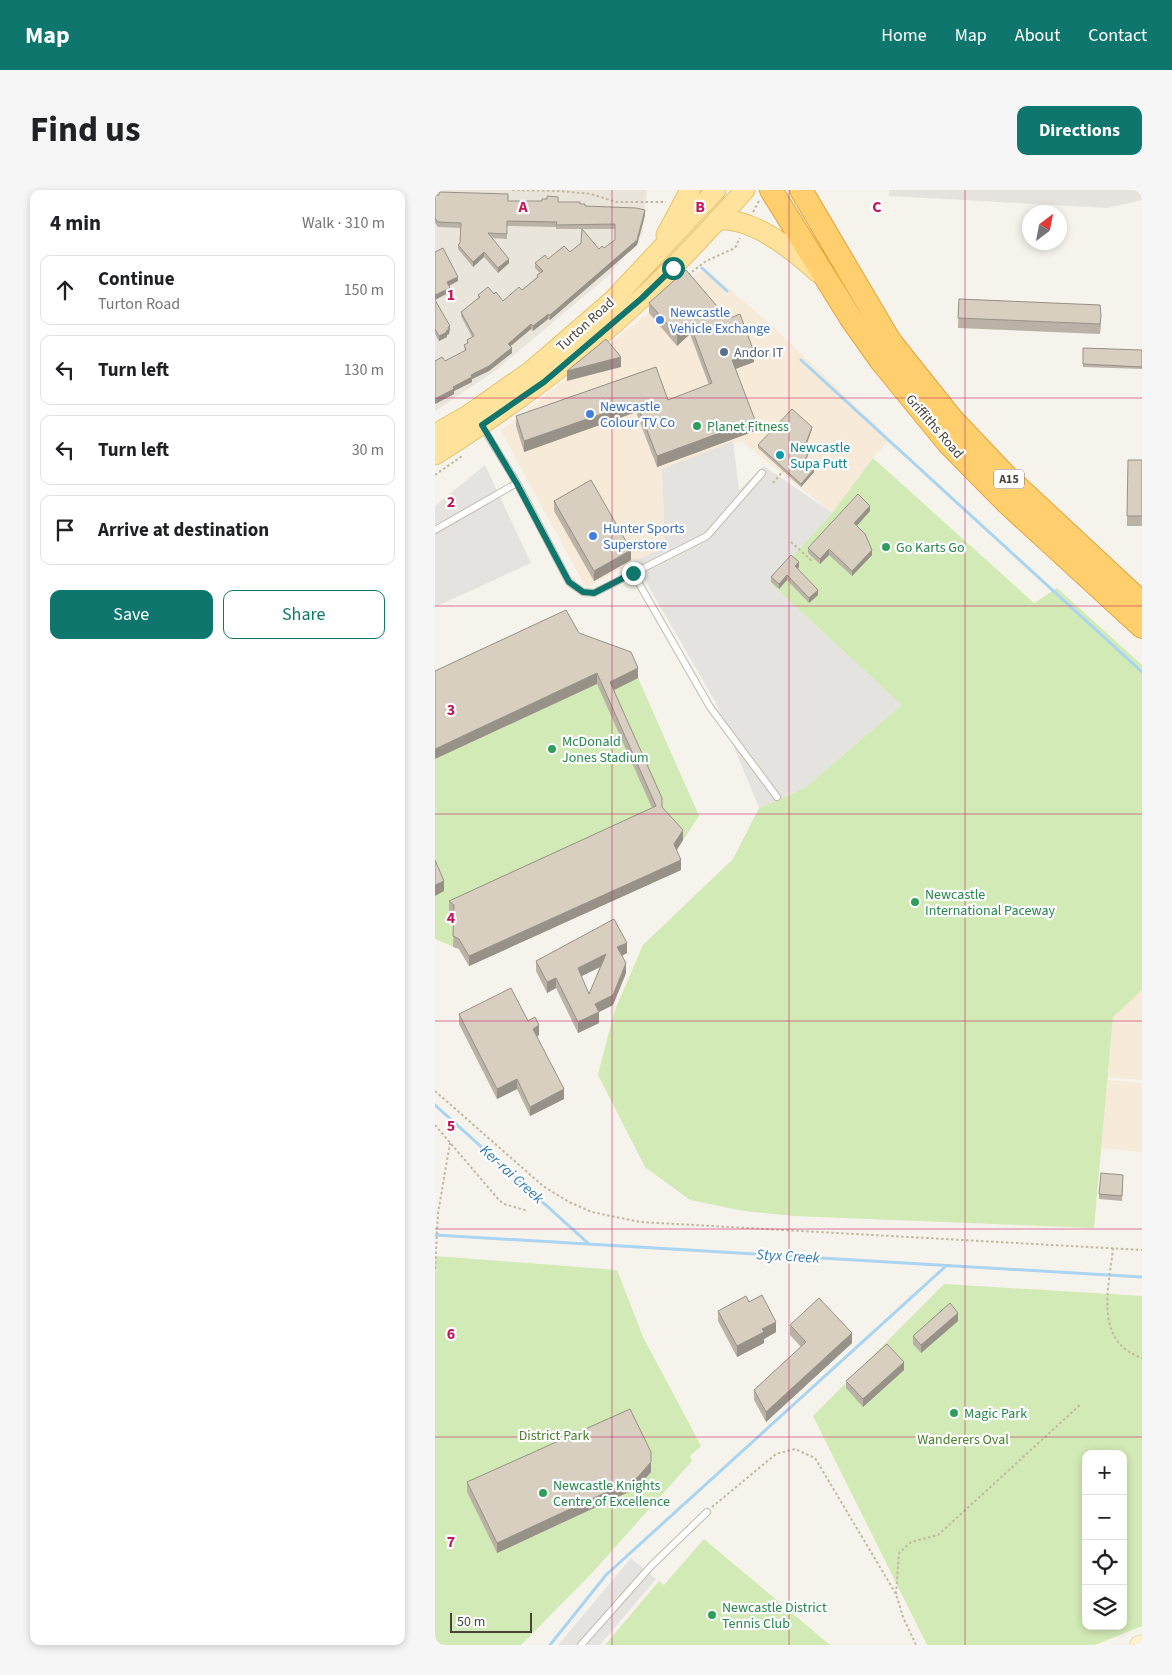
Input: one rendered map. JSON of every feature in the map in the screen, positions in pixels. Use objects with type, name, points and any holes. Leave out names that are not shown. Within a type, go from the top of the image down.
[{"type":"highway","name":"Griffiths Road","points":[[801,190],[890,341],[952,419],[1092,569],[1142,627]]},
{"type":"highway","name":"Griffiths Road","points":[[759,193],[834,292],[881,361],[947,443],[1007,503],[1092,569],[1142,603]]},
{"type":"main road","points":[[655,256],[689,190]]},
{"type":"main road","name":"Turton Road","points":[[435,434],[522,379],[613,300],[716,190]]},
{"type":"main road","points":[[811,190],[816,214]]},
{"type":"main road","name":"Turton Road","points":[[435,455],[544,382],[642,298],[717,220],[759,193]]},
{"type":"main road","points":[[717,220],[735,221],[781,242],[815,270],[834,292]]},
{"type":"lane","points":[[482,425],[517,484],[569,582],[583,592],[594,593],[707,536],[763,473]]},
{"type":"lane","points":[[435,530],[517,484]]},
{"type":"lane","points":[[633,573],[710,707],[777,797]]},
{"type":"lane","points":[[581,1645],[651,1566],[707,1512]]},
{"type":"path","points":[[513,190],[591,194],[616,202],[669,202]]},
{"type":"path","points":[[753,212],[759,193]]},
{"type":"path","points":[[773,483],[783,471]]},
{"type":"path","points":[[791,542],[811,560],[813,558]]},
{"type":"path","points":[[435,1091],[543,1186],[576,1206],[616,1218],[650,1222],[1142,1250]]},
{"type":"path","points":[[435,1125],[499,1200],[504,1204],[529,1211]]},
{"type":"path","points":[[435,1269],[438,1213],[450,1142]]},
{"type":"path","points":[[1113,1248],[1108,1305],[1109,1326],[1116,1340],[1129,1352],[1142,1358]]},
{"type":"path","points":[[895,1594],[899,1552],[911,1542],[938,1535],[1081,1404]]},
{"type":"path","points":[[707,1512],[776,1454],[795,1449],[815,1458],[895,1594],[903,1618],[916,1645]]},
{"type":"shaded area","points":[[435,190],[647,190],[642,235],[608,276],[495,371],[435,411]]},
{"type":"shaded area","points":[[889,190],[1142,190],[1142,200],[1107,208],[889,196]]},
{"type":"shaded area","points":[[704,268],[768,322],[890,439],[873,458],[832,513],[741,441],[662,469],[665,547],[634,561],[586,588],[501,431]]},
{"type":"shaded area","points":[[733,441],[739,490],[764,466],[832,513],[769,582],[901,705],[806,787],[759,808],[716,703],[634,561],[665,547],[662,469]]},
{"type":"shaded area","points":[[485,465],[531,563],[435,607],[435,506]]},
{"type":"shaded area","points":[[1142,990],[1142,1080],[1108,1077],[1113,1017]]},
{"type":"shaded area","points":[[1107,1080],[1142,1083],[1142,1152],[1101,1148]]},
{"type":"shaded area","points":[[631,1558],[656,1579],[600,1645],[558,1645]]},
{"type":"green space","name":"Newcastle International Paceway","points":[[873,458],[1034,603],[1057,588],[1142,665],[1142,990],[1113,1017],[1094,1228],[794,1216],[744,1211],[690,1200],[645,1167],[598,1075],[614,1012],[643,945],[733,859],[759,808],[806,787],[901,705],[769,582],[832,513]]},
{"type":"green space","name":"McDonald Jones Stadium","points":[[579,643],[631,662],[699,816],[674,854],[681,870],[469,966],[459,949],[435,939],[435,682]]},
{"type":"green space","name":"District Park","points":[[435,1256],[617,1270],[643,1337],[701,1446],[690,1456],[692,1461],[592,1573],[521,1645],[435,1645]]},
{"type":"green space","name":"Wanderers Oval","points":[[944,1284],[1142,1296],[1142,1626],[1095,1645],[927,1645],[813,1416]]},
{"type":"green space","name":"Newcastle District Tennis Club","points":[[704,1539],[830,1645],[605,1645],[659,1581],[664,1585]]},
{"type":"building","points":[[439,192],[508,194],[508,201],[542,201],[542,199],[547,199],[547,196],[558,197],[558,202],[580,202],[580,204],[585,204],[585,206],[645,210],[637,240],[550,315],[548,314],[533,326],[531,324],[508,344],[512,348],[489,366],[471,375],[472,377],[453,387],[454,389],[435,399],[435,361],[442,357],[445,361],[466,350],[464,345],[468,343],[467,340],[474,336],[461,312],[480,297],[478,295],[488,287],[494,294],[496,292],[503,301],[519,287],[522,290],[543,271],[535,263],[545,255],[548,259],[564,246],[570,252],[581,243],[582,229],[599,249],[602,246],[604,248],[615,240],[615,224],[556,225],[557,222],[507,221],[507,234],[488,233],[509,259],[498,268],[484,252],[473,262],[458,245],[460,243],[461,223],[438,222],[435,218],[435,195],[439,195]]},
{"type":"building","points":[[443,248],[458,277],[447,282],[450,288],[435,295],[435,252]]},
{"type":"building","points":[[686,270],[728,319],[740,314],[754,352],[732,360],[755,420],[657,456],[636,402],[524,441],[516,416],[656,367],[668,400],[712,383],[690,324],[677,335],[649,303]]},
{"type":"building","points":[[959,299],[1100,305],[1100,324],[958,318]]},
{"type":"building","points":[[435,300],[450,326],[447,332],[439,336],[435,329]]},
{"type":"building","points":[[606,339],[621,357],[567,371]]},
{"type":"building","points":[[1083,348],[1142,350],[1142,367],[1083,364]]},
{"type":"building","points":[[792,409],[812,427],[806,443],[810,447],[805,461],[814,469],[801,484],[758,445]]},
{"type":"building","points":[[1128,460],[1142,460],[1142,516],[1127,516]]},
{"type":"building","name":"Hunter Sports Superstore","points":[[591,480],[631,550],[594,571],[554,501]]},
{"type":"building","points":[[858,494],[870,506],[854,523],[865,534],[872,550],[852,571],[829,549],[820,559],[808,548]]},
{"type":"building","points":[[791,555],[799,562],[795,566],[818,590],[809,598],[787,575],[779,584],[771,577]]},
{"type":"building","points":[[566,610],[579,633],[631,652],[638,668],[610,682],[662,798],[662,807],[683,830],[674,844],[681,860],[469,956],[459,939],[453,936],[454,905],[449,901],[656,806],[597,673],[435,749],[435,671]]},
{"type":"building","points":[[435,860],[444,881],[435,885]]},
{"type":"building","points":[[614,919],[627,943],[617,947],[626,963],[613,995],[595,1004],[599,1012],[578,1022],[556,978],[547,982],[536,961]],"holes":[[[606,954],[589,994],[578,968]]]},
{"type":"building","points":[[511,988],[528,1021],[535,1017],[539,1025],[533,1029],[564,1089],[530,1107],[517,1079],[497,1089],[459,1014]]},
{"type":"building","points":[[1101,1173],[1123,1175],[1122,1196],[1099,1194]]},
{"type":"building","points":[[762,1295],[776,1322],[762,1329],[764,1332],[737,1346],[718,1311],[746,1296],[749,1302]]},
{"type":"building","points":[[819,1298],[852,1333],[766,1412],[754,1390],[806,1342],[790,1325]]},
{"type":"building","points":[[950,1303],[958,1313],[921,1345],[913,1336]]},
{"type":"building","points":[[887,1344],[904,1362],[863,1399],[846,1381]]},
{"type":"building","points":[[630,1409],[651,1452],[651,1462],[637,1478],[497,1543],[467,1482]]},
{"type":"waterway","points":[[702,268],[727,291]]},
{"type":"waterway","points":[[801,360],[1142,672]]},
{"type":"waterway","name":"Ker-rai Creek","points":[[435,1105],[589,1244]]},
{"type":"waterway","name":"Styx Creek","points":[[435,1235],[1142,1277]]},
{"type":"waterway","points":[[550,1645],[606,1575],[946,1266]]},
{"type":"place","name":"Newcastle Vehicle Exchange","points":[[660,320]]},
{"type":"place","name":"Andor IT","points":[[724,352]]},
{"type":"place","name":"Newcastle Colour TV Co","points":[[590,414]]},
{"type":"place","name":"Planet Fitness","points":[[697,426]]},
{"type":"place","name":"Newcastle Supa Putt","points":[[780,455]]},
{"type":"place","name":"Hunter Sports Superstore","points":[[593,536]]},
{"type":"place","name":"Go Karts Go","points":[[886,547]]},
{"type":"place","name":"McDonald Jones Stadium","points":[[552,749]]},
{"type":"place","name":"Newcastle International Paceway","points":[[915,902]]},
{"type":"place","name":"Magic Park","points":[[954,1413]]},
{"type":"place","name":"Newcastle Knights Centre of Excellence","points":[[543,1493]]},
{"type":"place","name":"Newcastle District Tennis Club","points":[[712,1615]]},
{"type":"route","points":[[633,573],[594,593],[583,592],[569,582],[517,484],[482,425],[544,382],[642,298],[673,268]]}]
